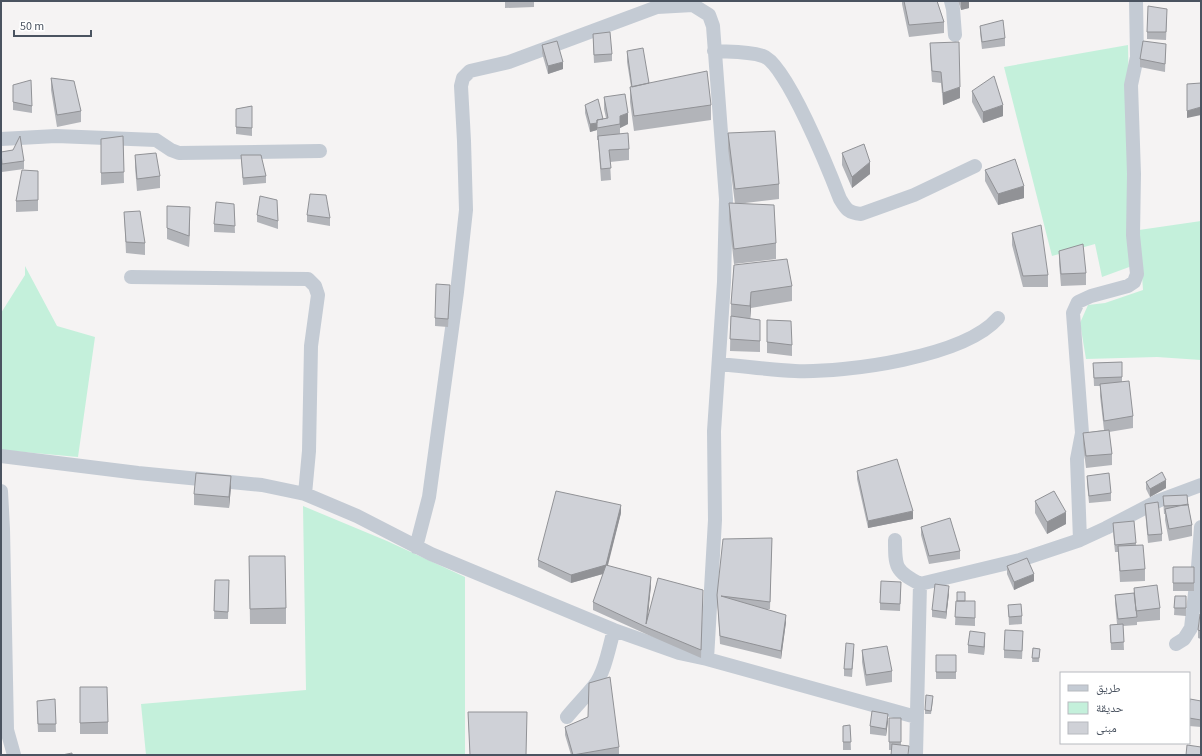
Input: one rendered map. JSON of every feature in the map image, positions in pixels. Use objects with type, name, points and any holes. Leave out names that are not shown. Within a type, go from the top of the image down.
[{"type":"street","points":[[950,1],[953,9],[955,35]]},
{"type":"street","points":[[1080,540],[1077,459],[1082,432],[1073,313],[1078,302],[1091,296],[1128,286],[1134,282],[1137,274],[1132,235],[1134,174],[1131,85],[1137,58],[1136,1]]},
{"type":"street","points":[[416,547],[429,498],[457,292],[466,210],[461,86],[463,78],[470,71],[509,62],[645,6],[657,7],[693,5],[709,15],[713,26],[726,199],[724,282],[714,431],[715,520],[708,659]]},
{"type":"street","points":[[714,51],[763,56],[777,67],[801,109],[840,199],[846,210],[851,213],[861,214],[914,195],[974,166]]},
{"type":"street","points":[[1,139],[56,136],[156,140],[171,150],[179,152],[320,151]]},
{"type":"street","points":[[131,277],[308,279],[315,286],[318,295],[311,346],[309,451],[305,494]]},
{"type":"street","points":[[719,364],[796,371],[845,369],[899,361],[942,349],[974,336],[991,326],[998,318]]},
{"type":"street","points":[[1,456],[138,473],[262,485],[305,494],[357,516],[416,547],[614,630],[673,651],[708,659],[916,717]]},
{"type":"street","points":[[895,540],[895,555],[898,569],[903,575],[920,584],[1020,560],[1080,540],[1158,501],[1201,485]]},
{"type":"street","points":[[1,491],[7,730],[14,755]]},
{"type":"street","points":[[1176,644],[1184,639],[1191,628],[1201,527]]},
{"type":"street","points":[[916,755],[920,584]]},
{"type":"street","points":[[567,717],[597,680],[614,630]]},
{"type":"green space","points":[[1128,45],[1132,266],[1102,277],[1095,244],[1052,256],[1004,67]]},
{"type":"green space","points":[[1201,221],[1201,360],[1157,357],[1086,359],[1080,323],[1088,305],[1105,303],[1143,290],[1139,230]]},
{"type":"green space","points":[[25,266],[57,326],[95,337],[78,457],[1,450],[1,313],[25,275]]},
{"type":"green space","points":[[303,506],[387,541],[465,577],[465,754],[146,755],[141,704],[306,690]]},
{"type":"building","points":[[904,1],[937,1],[944,22],[909,25]]},
{"type":"building","points":[[1148,6],[1167,9],[1166,32],[1147,32]]},
{"type":"building","points":[[1003,20],[1005,38],[982,42],[980,26]]},
{"type":"building","points":[[610,32],[612,54],[594,55],[593,34]]},
{"type":"building","points":[[557,41],[563,62],[548,66],[542,45]]},
{"type":"building","points":[[1143,41],[1166,44],[1165,64],[1140,59]]},
{"type":"building","points":[[959,42],[960,87],[943,93],[941,72],[932,71],[930,43]]},
{"type":"building","points":[[643,48],[649,83],[632,87],[627,51]]},
{"type":"building","points":[[707,71],[711,105],[634,116],[630,87]]},
{"type":"building","points":[[994,76],[1003,105],[983,112],[972,91]]},
{"type":"building","points":[[51,78],[74,81],[81,111],[57,115]]},
{"type":"building","points":[[31,80],[32,106],[13,102],[13,85]]},
{"type":"building","points":[[1201,83],[1201,107],[1187,111],[1187,84]]},
{"type":"building","points":[[625,94],[628,113],[620,116],[620,124],[597,128],[597,120],[608,118],[604,97]]},
{"type":"building","points":[[598,99],[603,119],[597,120],[597,123],[590,124],[585,105]]},
{"type":"building","points":[[252,106],[252,128],[236,127],[236,109]]},
{"type":"building","points":[[775,131],[779,184],[735,189],[728,133]]},
{"type":"building","points":[[628,133],[629,149],[609,150],[611,168],[601,169],[598,136]]},
{"type":"building","points":[[20,136],[24,161],[2,164],[1,152],[13,150]]},
{"type":"building","points":[[123,136],[124,172],[101,173],[101,139]]},
{"type":"building","points":[[864,144],[870,162],[852,177],[842,153]]},
{"type":"building","points":[[156,153],[160,176],[137,179],[135,155]]},
{"type":"building","points":[[241,155],[261,155],[266,176],[243,178]]},
{"type":"building","points":[[1015,159],[1024,186],[998,194],[985,170]]},
{"type":"building","points":[[22,170],[38,171],[38,200],[16,201]]},
{"type":"building","points":[[310,194],[326,195],[330,218],[307,215]]},
{"type":"building","points":[[260,196],[277,200],[278,221],[257,215]]},
{"type":"building","points":[[216,202],[234,204],[235,226],[214,224]]},
{"type":"building","points":[[729,203],[774,205],[776,243],[734,249]]},
{"type":"building","points":[[167,206],[190,207],[189,236],[167,228]]},
{"type":"building","points":[[140,211],[145,243],[126,242],[124,212]]},
{"type":"building","points":[[1041,225],[1048,275],[1023,276],[1012,233]]},
{"type":"building","points":[[1083,244],[1086,273],[1061,274],[1059,251]]},
{"type":"building","points":[[787,259],[792,286],[751,292],[750,306],[731,304],[734,265]]},
{"type":"building","points":[[436,284],[450,285],[448,319],[435,318]]},
{"type":"building","points":[[731,316],[760,320],[760,341],[730,339]]},
{"type":"building","points":[[767,320],[791,321],[792,345],[767,342]]},
{"type":"building","points":[[1122,362],[1122,377],[1094,378],[1093,363]]},
{"type":"building","points":[[1129,381],[1133,416],[1104,421],[1100,384]]},
{"type":"building","points":[[1109,430],[1112,454],[1086,456],[1083,433]]},
{"type":"building","points":[[897,459],[913,511],[868,521],[857,471]]},
{"type":"building","points":[[1162,472],[1166,480],[1150,489],[1146,482]]},
{"type":"building","points":[[196,473],[231,476],[229,497],[194,494]]},
{"type":"building","points":[[1109,473],[1111,493],[1089,496],[1087,476]]},
{"type":"building","points":[[556,491],[621,505],[606,565],[571,575],[538,560]]},
{"type":"building","points":[[1054,491],[1066,512],[1047,522],[1035,501]]},
{"type":"building","points":[[1187,495],[1188,505],[1164,506],[1163,496]]},
{"type":"building","points":[[1158,502],[1162,534],[1148,535],[1145,504]]},
{"type":"building","points":[[1188,504],[1192,525],[1169,529],[1165,509]]},
{"type":"building","points":[[950,518],[960,551],[929,556],[921,527]]},
{"type":"building","points":[[1134,521],[1136,543],[1115,545],[1113,523]]},
{"type":"building","points":[[772,538],[770,602],[721,596],[786,615],[781,651],[720,636],[717,595],[723,539]]},
{"type":"building","points":[[1143,545],[1145,569],[1120,571],[1118,546]]},
{"type":"building","points":[[249,556],[285,556],[286,608],[250,609]]},
{"type":"building","points":[[1027,558],[1034,574],[1014,582],[1007,566]]},
{"type":"building","points":[[606,565],[651,577],[646,624],[658,578],[703,590],[701,650],[646,627],[593,602]]},
{"type":"building","points":[[1173,567],[1194,567],[1194,583],[1173,583]]},
{"type":"building","points":[[215,580],[229,580],[228,612],[214,611]]},
{"type":"building","points":[[881,581],[901,582],[900,604],[880,603]]},
{"type":"building","points":[[935,584],[949,586],[946,612],[932,610]]},
{"type":"building","points":[[1157,585],[1160,608],[1136,611],[1134,588]]},
{"type":"building","points":[[957,592],[965,592],[965,601],[957,601]]},
{"type":"building","points":[[1134,593],[1137,617],[1118,619],[1115,595]]},
{"type":"building","points":[[1175,596],[1186,596],[1186,608],[1174,608]]},
{"type":"building","points":[[956,601],[975,601],[975,618],[955,617]]},
{"type":"building","points":[[1021,604],[1022,616],[1009,617],[1008,605]]},
{"type":"building","points":[[1201,614],[1201,631],[1198,630]]},
{"type":"building","points":[[1123,624],[1124,642],[1111,643],[1110,625]]},
{"type":"building","points":[[1005,630],[1023,631],[1022,651],[1004,650]]},
{"type":"building","points":[[970,631],[985,633],[984,647],[968,645]]},
{"type":"building","points":[[846,643],[854,644],[852,669],[844,669]]},
{"type":"building","points":[[887,646],[892,671],[866,675],[862,650]]},
{"type":"building","points":[[1033,648],[1040,649],[1039,658],[1032,658]]},
{"type":"building","points":[[936,655],[956,655],[956,672],[936,672]]},
{"type":"building","points":[[610,677],[619,747],[573,755],[565,727],[588,717],[589,683]]},
{"type":"building","points":[[80,687],[107,687],[108,722],[80,723]]},
{"type":"building","points":[[926,695],[933,696],[931,711],[925,710]]},
{"type":"building","points":[[55,699],[56,724],[38,724],[37,701]]},
{"type":"building","points":[[1190,699],[1201,701],[1201,720],[1190,718]]},
{"type":"building","points":[[872,711],[888,714],[886,729],[870,726]]},
{"type":"building","points":[[468,712],[527,712],[526,755],[470,755]]},
{"type":"building","points":[[889,718],[901,718],[901,742],[889,742]]},
{"type":"building","points":[[850,725],[851,742],[843,742],[843,726]]},
{"type":"building","points":[[892,744],[909,746],[908,755],[891,755]]},
{"type":"building","points":[[1187,745],[1201,747],[1201,755],[1186,755]]}]
